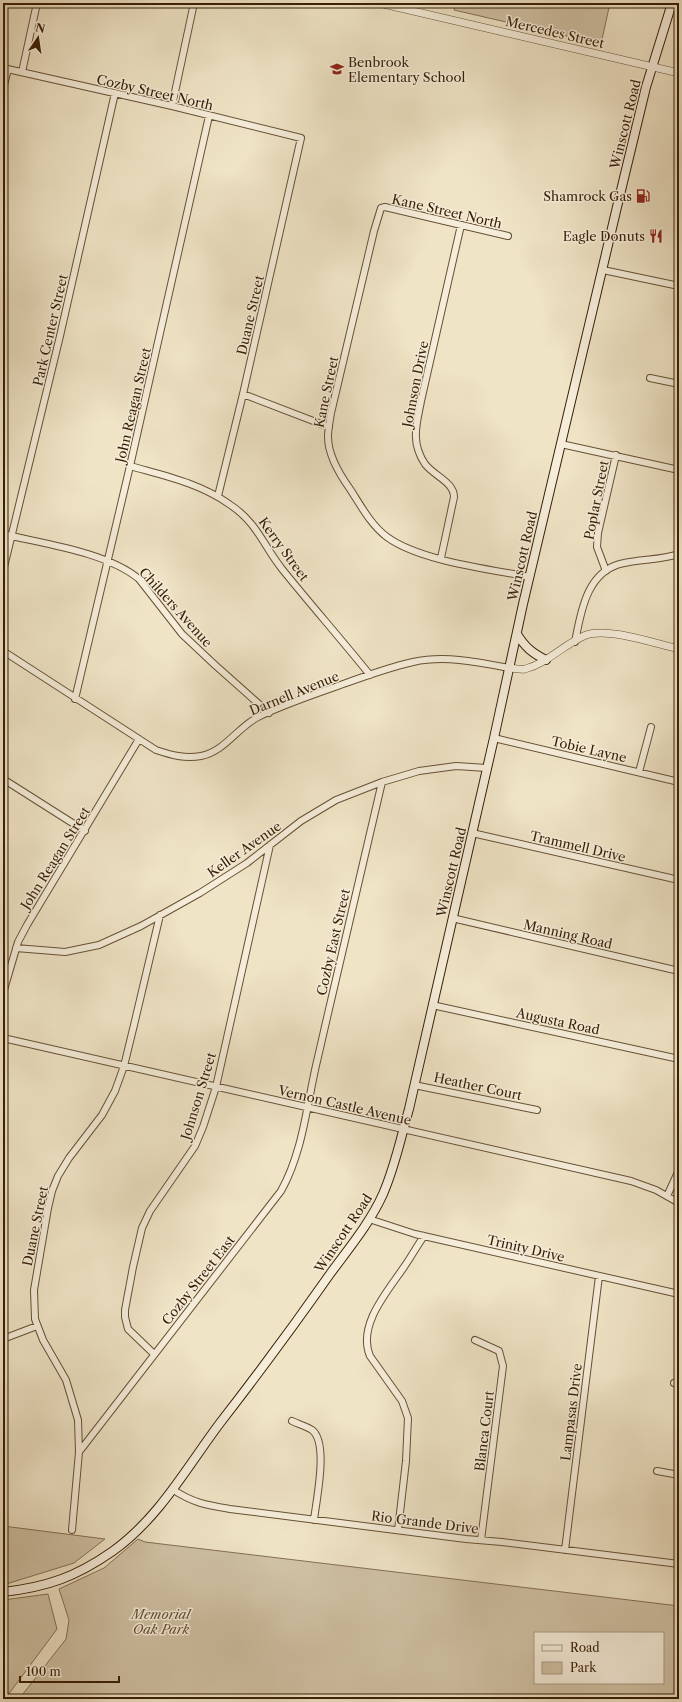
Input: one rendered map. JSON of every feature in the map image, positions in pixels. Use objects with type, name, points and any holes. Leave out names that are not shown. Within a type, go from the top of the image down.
[{"type":"main road","name":"Winscott Road","points":[[3,1592],[24,1590],[51,1584],[74,1576],[113,1551],[136,1532],[156,1511],[280,1344],[369,1219],[383,1194],[403,1130],[414,1084],[530,577],[603,270],[616,207],[652,67],[672,3]]},
{"type":"main road","points":[[517,634],[524,647],[533,654],[546,660]]},
{"type":"street","points":[[22,72],[37,3]]},
{"type":"street","points":[[172,106],[194,3]]},
{"type":"street","name":"Mercedes Street","points":[[379,3],[679,73]]},
{"type":"street","points":[[3,89],[5,68]]},
{"type":"street","name":"Cozby Street North","points":[[5,68],[172,106],[301,138]]},
{"type":"street","name":"Park Center Street","points":[[3,571],[60,336],[115,93]]},
{"type":"street","name":"John Reagan Street","points":[[76,698],[209,116]]},
{"type":"street","name":"Duane Street","points":[[218,496],[243,394],[301,138]]},
{"type":"street","name":"Kane Street North","points":[[381,208],[385,207],[508,236]]},
{"type":"street","name":"Kane Street","points":[[381,208],[328,427],[329,446],[337,467],[346,484],[379,529],[387,537],[421,553],[530,577]]},
{"type":"street","name":"Johnson Drive","points":[[441,558],[454,491],[451,486],[434,474],[424,463],[418,450],[416,430],[421,401],[461,225]]},
{"type":"street","points":[[603,270],[679,286]]},
{"type":"street","points":[[650,378],[679,384]]},
{"type":"street","points":[[243,394],[328,427]]},
{"type":"street","points":[[561,444],[679,470]]},
{"type":"street","name":"Poplar Street","points":[[606,570],[597,546],[598,533],[616,456]]},
{"type":"street","name":"Kerry Street","points":[[130,466],[188,482],[218,496],[231,504],[253,524],[281,567],[370,675]]},
{"type":"street","name":"Childers Avenue","points":[[3,534],[57,546],[108,560],[124,568],[139,579],[182,634],[269,713]]},
{"type":"street","points":[[575,642],[585,597],[591,586],[606,570],[623,563],[670,557],[679,554]]},
{"type":"street","points":[[509,668],[523,669],[546,660],[587,635],[601,633],[613,634],[679,649]]},
{"type":"street","name":"Darnell Avenue","points":[[3,651],[156,750],[171,755],[190,757],[213,751],[226,743],[238,730],[257,718],[370,675],[414,662],[433,659],[450,659],[509,668]]},
{"type":"street","points":[[639,772],[651,727]]},
{"type":"street","name":"Tobie Layne","points":[[494,738],[679,782]]},
{"type":"street","name":"John Reagan Street","points":[[3,993],[16,948],[27,925],[140,739]]},
{"type":"street","name":"Keller Avenue","points":[[16,948],[65,952],[88,948],[116,939],[230,874],[301,821],[336,800],[382,782],[438,768],[456,766],[487,768]]},
{"type":"street","points":[[3,779],[85,831]]},
{"type":"street","name":"Cozby East Street","points":[[307,1108],[382,782]]},
{"type":"street","name":"Trammell Drive","points":[[472,833],[679,880]]},
{"type":"street","name":"Johnson Street","points":[[154,1354],[128,1329],[127,1325],[125,1310],[133,1267],[142,1228],[150,1212],[195,1146],[216,1087],[270,845]]},
{"type":"street","name":"Duane Street","points":[[72,1530],[79,1452],[78,1420],[74,1401],[66,1380],[37,1326],[33,1305],[34,1290],[52,1191],[58,1176],[69,1158],[102,1115],[115,1091],[124,1066],[160,915]]},
{"type":"street","name":"Manning Road","points":[[452,918],[679,970]]},
{"type":"street","name":"Augusta Road","points":[[432,1005],[679,1059]]},
{"type":"street","name":"Vernon Castle Avenue","points":[[3,1038],[631,1181],[656,1190],[679,1203]]},
{"type":"street","name":"Heather Court","points":[[414,1084],[537,1110]]},
{"type":"street","name":"Cozby Street East","points":[[79,1452],[280,1191],[293,1165],[301,1138],[307,1108]]},
{"type":"street","points":[[667,1196],[679,1170]]},
{"type":"street","name":"Trinity Drive","points":[[369,1219],[424,1236],[679,1294]]},
{"type":"street","points":[[398,1530],[406,1461],[408,1418],[402,1401],[370,1356],[367,1339],[370,1324],[379,1303],[424,1236]]},
{"type":"street","name":"Lampasas Drive","points":[[565,1550],[600,1276]]},
{"type":"street","points":[[3,1339],[37,1326]]},
{"type":"street","name":"Blanca Court","points":[[475,1340],[499,1351],[503,1366],[481,1540]]},
{"type":"street","points":[[292,1421],[311,1430],[319,1441],[321,1450],[314,1520]]},
{"type":"street","points":[[657,1472],[679,1475]]},
{"type":"street","name":"Rio Grande Drive","points":[[172,1489],[184,1498],[202,1505],[679,1564]]},
{"type":"green space","points":[[456,3],[610,3],[601,44],[454,10]]},
{"type":"green space","points":[[3,1526],[105,1539],[74,1563],[3,1585]]},
{"type":"green space","name":"Memorial Oak Park","points":[[138,1539],[145,1542],[679,1606],[679,1699],[19,1699],[66,1639],[69,1620],[59,1589],[104,1568]]},
{"type":"green space","points":[[48,1594],[57,1629],[5,1699],[3,1699],[3,1600]]},
{"type":"place","name":"Benbrook Elementary School","points":[[337,69]]},
{"type":"place","name":"Shamrock Gas","points":[[643,196]]},
{"type":"place","name":"Eagle Donuts","points":[[656,236]]}]
